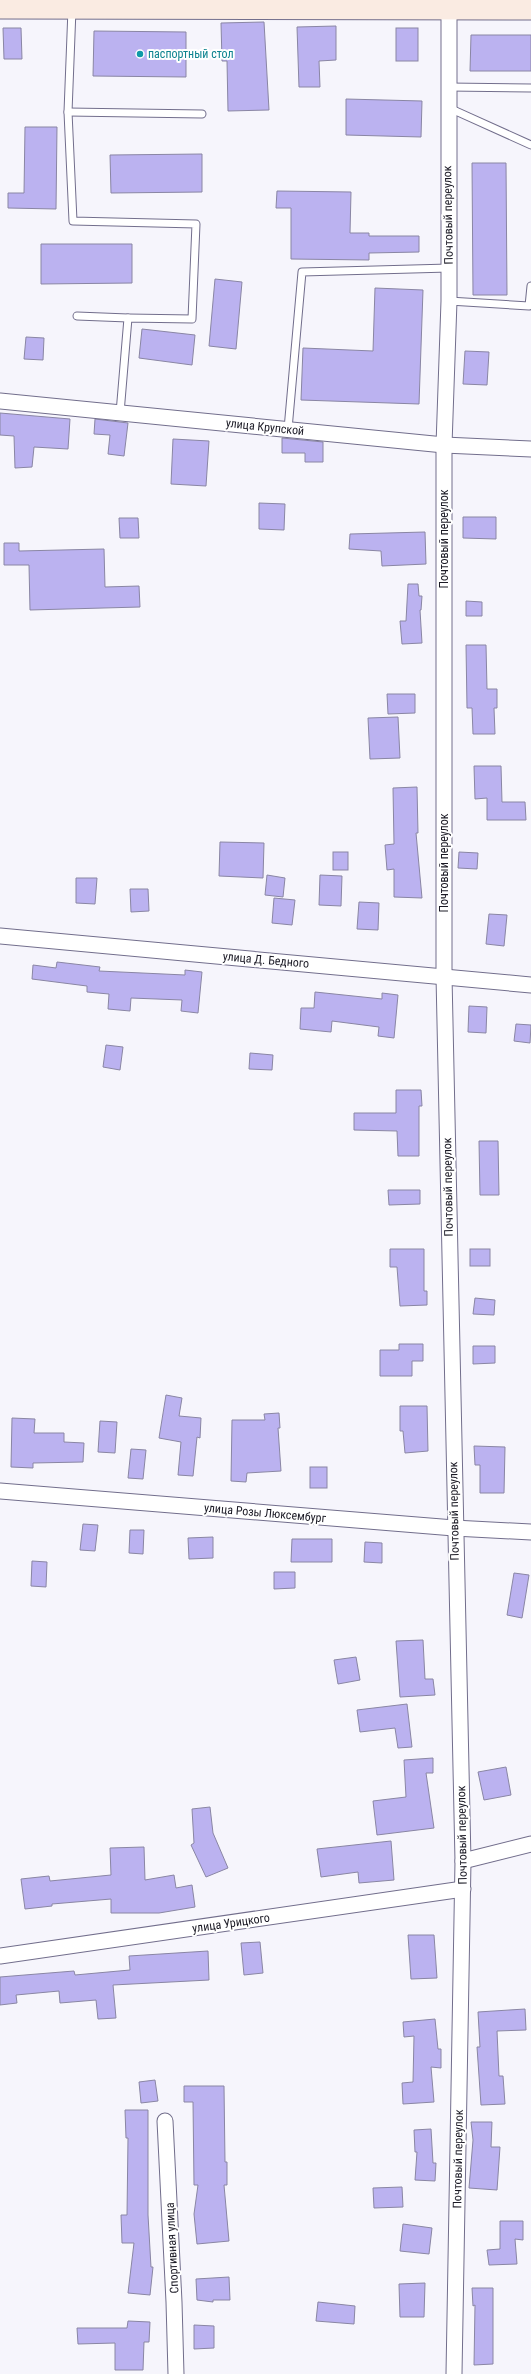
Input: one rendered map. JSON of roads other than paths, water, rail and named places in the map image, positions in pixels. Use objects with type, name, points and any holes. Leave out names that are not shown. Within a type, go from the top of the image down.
[{"type":"street","points":[[0,8],[300,4],[449,4],[531,9]]},
{"type":"street","name":"Почтовый переулок","points":[[449,4],[449,301],[444,445],[444,976],[454,1528],[463,1861],[454,2374]]},
{"type":"street","name":"улица Крупской","points":[[0,401],[444,445],[531,449]]},
{"type":"street","name":"улица Д. Бедного","points":[[0,936],[531,984]]},
{"type":"street","name":"улица Розы Люксембург","points":[[0,1491],[454,1528],[531,1532]]},
{"type":"street","points":[[463,1861],[531,1844]]},
{"type":"street","name":"улица Урицкого","points":[[0,1956],[463,1889]]},
{"type":"street","name":"Спортивная улица","points":[[165,2121],[176,2374]]},
{"type":"lane","points":[[72,7],[68,112],[73,221],[196,224],[192,319],[77,316]]},
{"type":"lane","points":[[448,87],[531,88]]},
{"type":"lane","points":[[448,108],[531,145]]},
{"type":"lane","points":[[68,112],[202,114]]},
{"type":"lane","points":[[288,429],[302,272],[449,268]]},
{"type":"lane","points":[[449,301],[529,306],[531,286]]},
{"type":"lane","points":[[120,413],[128,318]]},
{"type":"place","name":"паспортный стол","points":[[140,54]]}]
